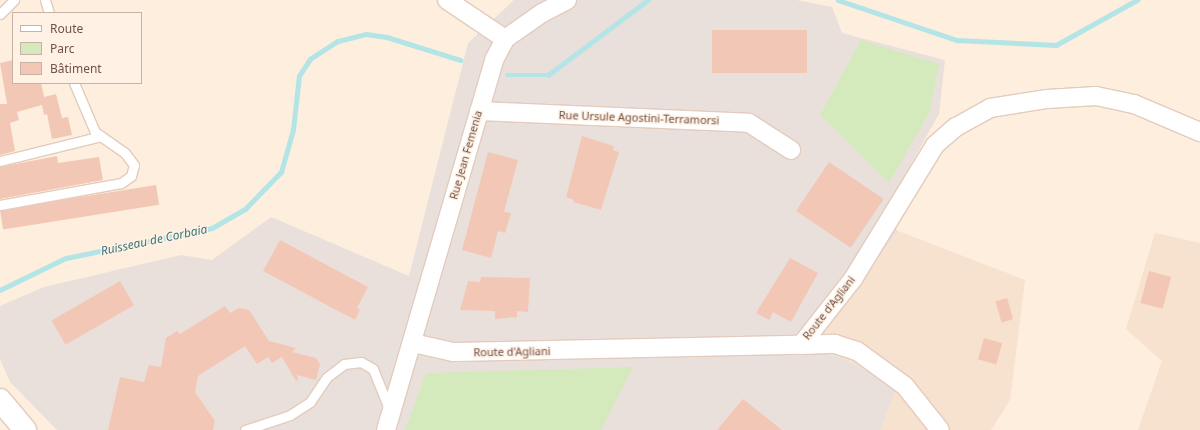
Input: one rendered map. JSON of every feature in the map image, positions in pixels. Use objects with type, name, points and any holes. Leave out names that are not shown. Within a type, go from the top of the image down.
[{"type":"street","points":[[447,0],[505,39]]},
{"type":"street","name":"Rue Jean Femenia","points":[[413,343],[494,60],[505,39],[542,13],[567,0]]},
{"type":"street","name":"Route d'Agliani","points":[[413,343],[454,352],[801,345],[853,279],[935,145],[956,127],[990,108],[1047,99],[1096,96],[1134,104],[1200,132]]},
{"type":"street","name":"Rue Ursule Agostini-Terramorsi","points":[[479,111],[749,123],[791,150]]},
{"type":"street","points":[[388,422],[413,343]]},
{"type":"street","points":[[801,345],[835,344],[857,352],[905,386],[940,430]]},
{"type":"street","points":[[0,400],[25,430]]},
{"type":"lane","points":[[0,14],[14,0]]},
{"type":"lane","points":[[45,0],[49,12]]},
{"type":"lane","points":[[0,205],[121,183],[131,176],[134,165],[125,153],[95,132],[85,113],[74,84]]},
{"type":"lane","points":[[0,161],[100,136]]},
{"type":"lane","points":[[245,430],[290,415],[310,402],[327,377],[344,364],[361,362],[373,369],[388,422]]},
{"type":"shaded area","points":[[514,0],[797,0],[832,7],[842,33],[945,60],[939,114],[882,216],[898,231],[825,332],[827,351],[897,386],[881,430],[57,430],[10,382],[0,359],[0,306],[44,287],[181,255],[212,260],[271,217],[409,276],[468,43]]},
{"type":"shaded area","points":[[898,231],[1025,280],[1010,400],[991,430],[881,430],[897,386],[826,351],[825,332]]},
{"type":"shaded area","points":[[1155,233],[1200,243],[1200,430],[1138,430],[1162,361],[1126,329]]},
{"type":"green space","points":[[861,40],[939,64],[929,113],[889,183],[820,115]]},
{"type":"green space","points":[[633,367],[601,430],[405,430],[426,373]]},
{"type":"building","points":[[712,30],[807,30],[807,73],[712,73]]},
{"type":"building","points":[[12,60],[12,84],[41,84],[44,97],[56,94],[62,118],[68,117],[72,135],[52,139],[47,114],[44,115],[42,105],[17,112],[19,120],[10,123],[15,151],[0,155],[0,104],[7,104],[0,63]]},
{"type":"building","points":[[582,136],[614,146],[613,150],[619,152],[601,210],[573,202],[574,200],[566,197]]},
{"type":"building","points":[[488,152],[518,160],[504,212],[511,213],[505,233],[498,231],[491,258],[462,250]]},
{"type":"building","points":[[57,156],[58,163],[99,157],[103,180],[0,199],[0,167]]},
{"type":"building","points":[[829,162],[884,199],[851,248],[796,211]]},
{"type":"building","points":[[156,185],[159,205],[3,229],[0,210]]},
{"type":"building","points":[[280,240],[368,287],[357,308],[360,310],[355,320],[263,271]]},
{"type":"building","points":[[790,258],[818,273],[791,322],[773,312],[769,320],[756,313]]},
{"type":"building","points":[[1149,271],[1171,277],[1163,309],[1140,303]]},
{"type":"building","points":[[481,277],[530,278],[528,312],[517,311],[517,317],[495,319],[495,311],[460,310],[468,281],[480,282]]},
{"type":"building","points":[[120,281],[134,305],[66,345],[52,320]]},
{"type":"building","points":[[1007,298],[1013,319],[1002,322],[995,301]]},
{"type":"building","points":[[225,306],[230,313],[239,308],[249,310],[269,341],[296,348],[292,352],[316,358],[320,364],[316,380],[297,375],[298,380],[296,381],[282,357],[272,363],[268,357],[257,364],[245,346],[198,376],[195,392],[215,421],[213,430],[108,430],[120,377],[144,382],[149,365],[161,367],[166,338],[177,331],[180,334]]},
{"type":"building","points":[[984,338],[1002,343],[996,364],[978,359]]},
{"type":"building","points":[[743,399],[782,430],[717,430]]},
{"type":"waterway","name":"Ruisseau de Corbaia","points":[[507,75],[548,75],[648,0]]},
{"type":"waterway","name":"Ruisseau de Corbaia","points":[[838,0],[957,40],[1056,45],[1137,0]]},
{"type":"waterway","name":"Ruisseau de Corbaia","points":[[0,290],[66,258],[212,228],[246,208],[281,172],[293,130],[299,76],[310,59],[338,41],[366,34],[387,37],[461,60]]}]
